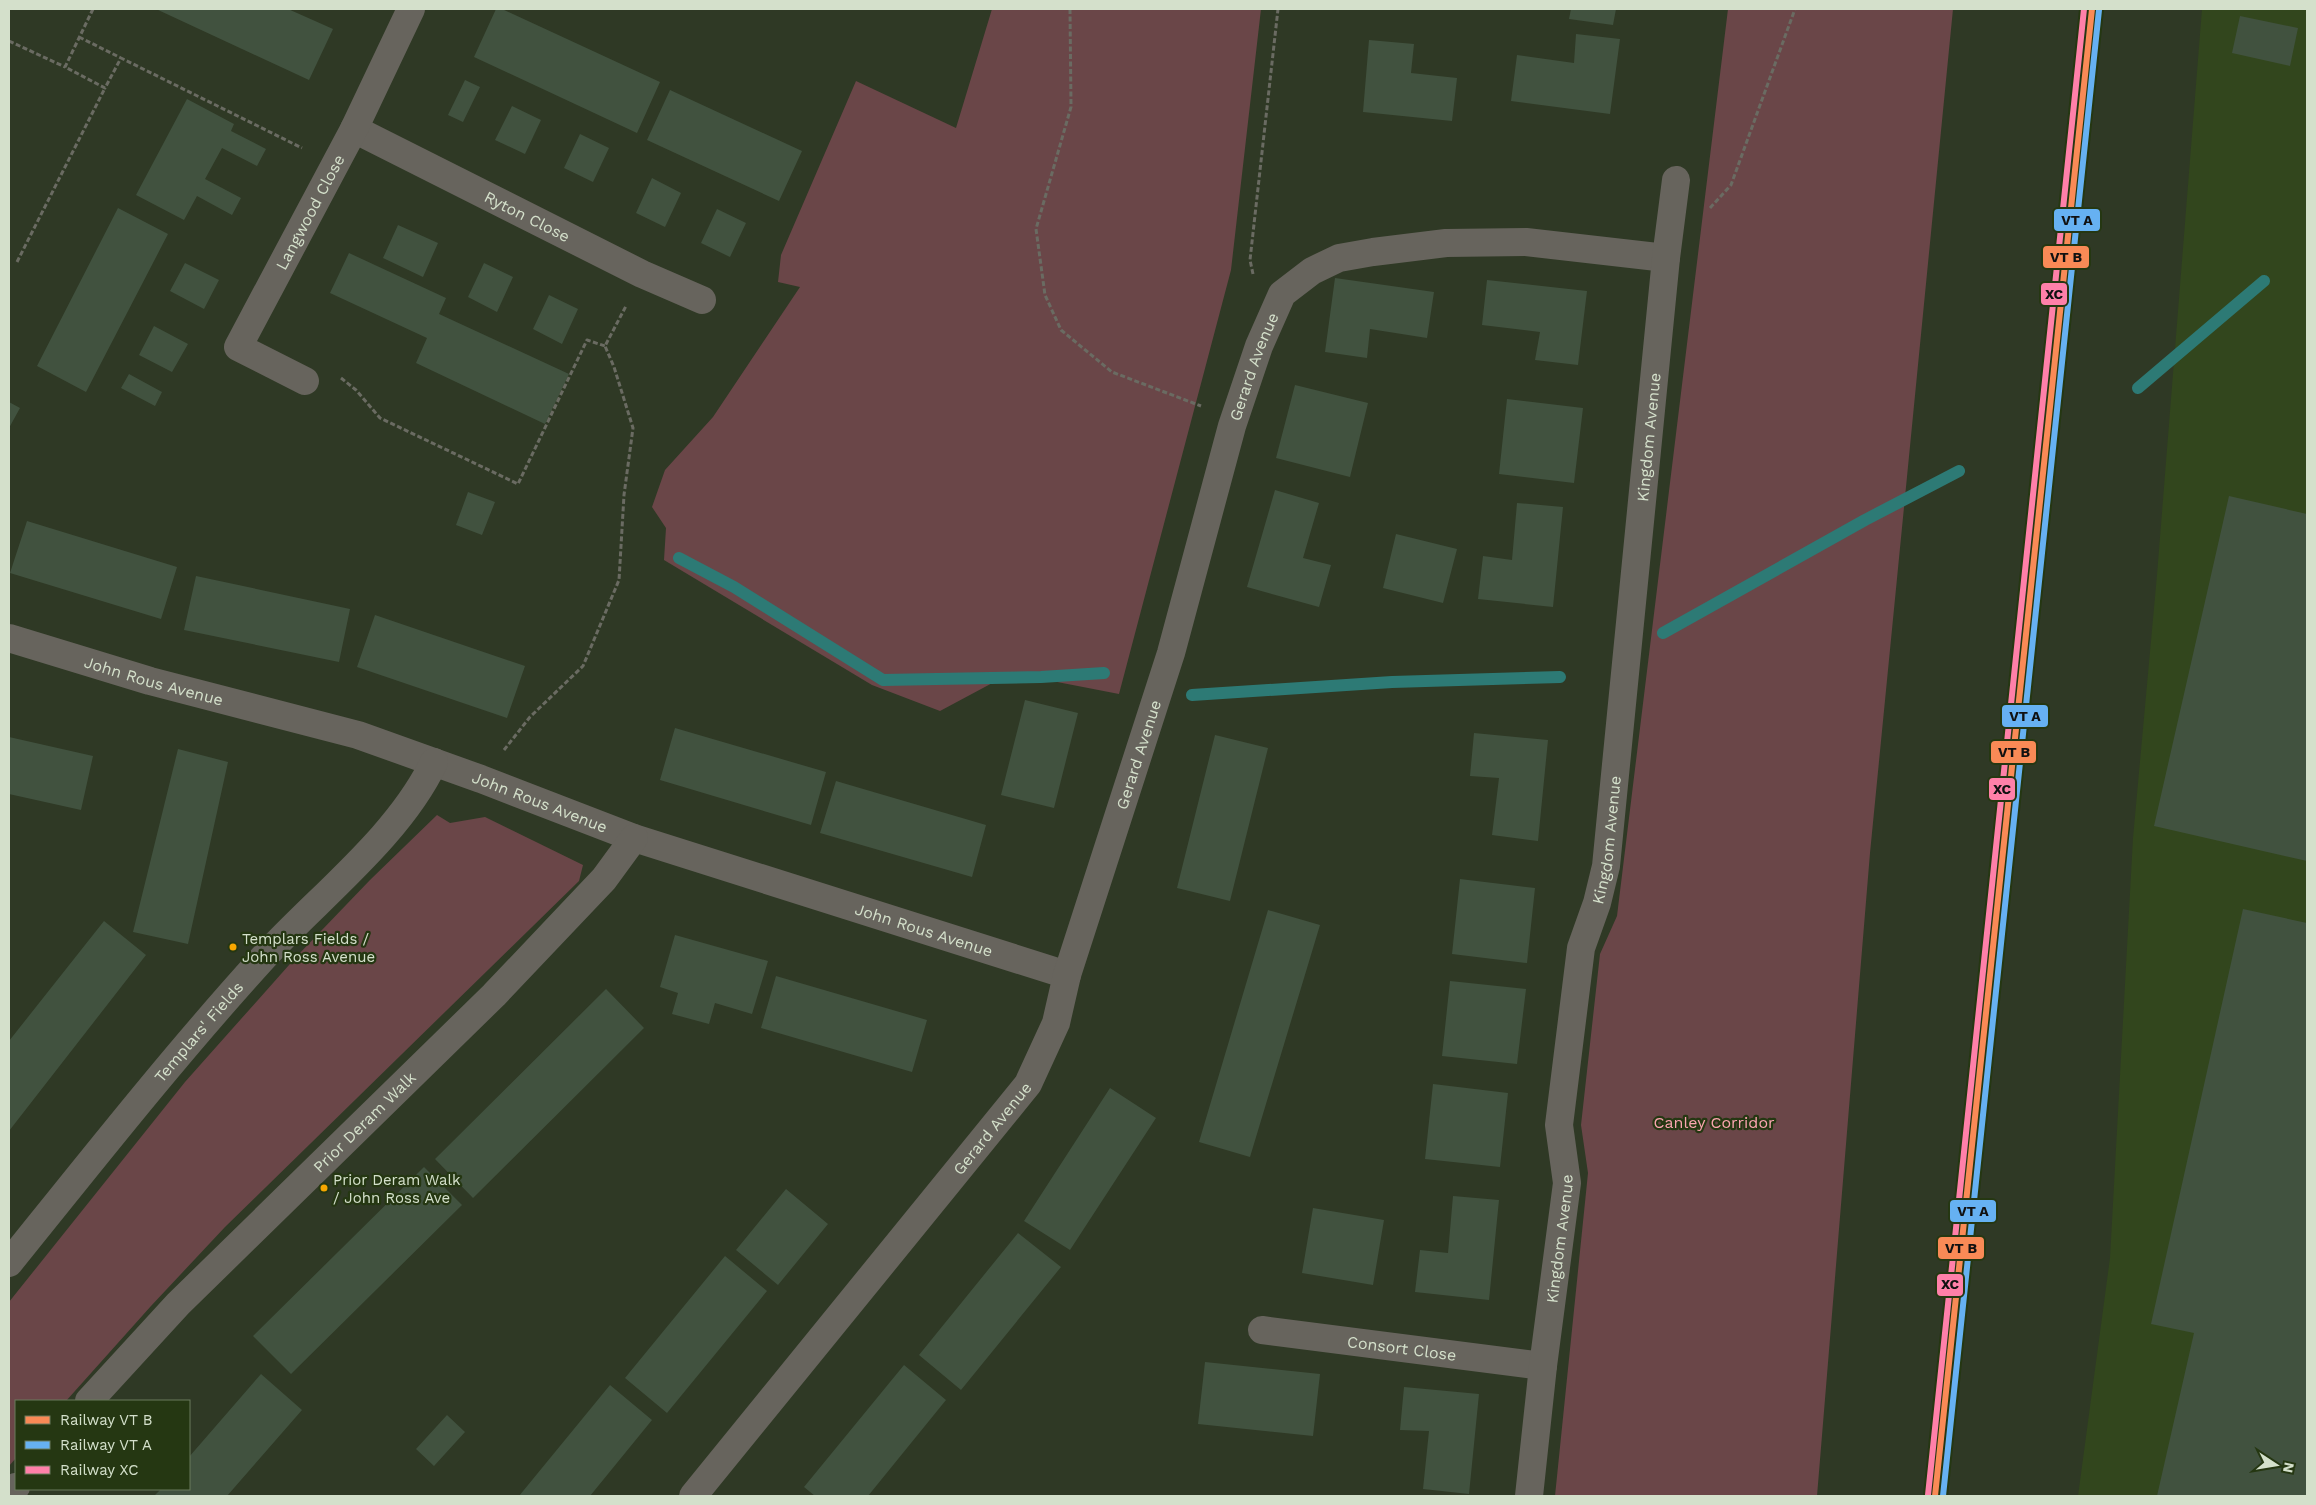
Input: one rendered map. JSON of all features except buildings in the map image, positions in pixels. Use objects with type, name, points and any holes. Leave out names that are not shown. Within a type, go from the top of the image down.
[{"type":"street","name":"Langwood Close","points":[[305,381],[238,347],[354,129],[410,9]]},
{"type":"street","name":"Ryton Close","points":[[354,129],[642,274],[702,300]]},
{"type":"street","name":"Kingdom Avenue","points":[[1528,1496],[1567,1183],[1559,1125],[1581,948],[1597,903],[1606,866],[1666,258],[1676,180]]},
{"type":"street","name":"Gerard Avenue","points":[[693,1496],[1028,1084],[1056,1023],[1068,975],[1171,653],[1235,418],[1267,325],[1282,294],[1312,271],[1340,258],[1446,243],[1526,242],[1666,258]]},
{"type":"street","name":"John Rous Avenue","points":[[9,638],[150,681],[358,735],[481,779],[634,838],[1068,975]]},
{"type":"street","name":"Templars' Fields","points":[[9,1263],[108,1137],[208,1020],[265,956],[395,822],[422,786],[434,762]]},
{"type":"street","name":"Prior Deram Walk","points":[[91,1400],[178,1304],[494,994],[604,879],[634,838]]},
{"type":"street","name":"Consort Close","points":[[1262,1330],[1543,1366]]},
{"type":"path","points":[[65,67],[93,9]]},
{"type":"path","points":[[1070,9],[1071,107],[1036,229],[1045,295],[1061,330],[1112,372],[1235,418]]},
{"type":"path","points":[[1267,325],[1250,260],[1278,9]]},
{"type":"path","points":[[1670,224],[1690,227],[1731,185],[1795,9]]},
{"type":"path","points":[[79,37],[335,165]]},
{"type":"path","points":[[9,41],[105,88]]},
{"type":"path","points":[[17,262],[121,58]]},
{"type":"path","points":[[605,346],[642,274]]},
{"type":"path","points":[[305,381],[320,360],[356,390],[380,418],[518,484],[588,340],[605,346],[614,367],[633,428],[624,495],[619,580],[583,666],[530,717],[481,779]]},
{"type":"shaded area","points":[[2202,9],[2307,9],[2307,1496],[2078,1496],[2110,1258],[2133,838],[2157,575]]},
{"type":"green space","points":[[992,9],[1261,9],[1231,270],[1119,694],[1011,673],[940,711],[872,685],[664,560],[666,528],[652,507],[665,470],[713,417],[800,287],[778,282],[781,255],[856,81],[956,128]]},
{"type":"green space","name":"Canley Corridor","points":[[1728,9],[1953,9],[1870,853],[1817,1496],[1555,1496],[1588,1173],[1581,1125],[1600,954],[1617,916]]},
{"type":"green space","points":[[437,815],[450,823],[485,817],[583,865],[579,881],[225,1227],[67,1400],[15,1400],[15,1459],[9,1466],[9,1302],[185,1082],[297,956],[370,880]]},
{"type":"waterway","points":[[2138,388],[2264,281]]},
{"type":"waterway","points":[[1663,633],[1865,520],[1959,471]]},
{"type":"waterway","points":[[679,558],[734,587],[883,680],[1041,677],[1104,673]]},
{"type":"waterway","points":[[1192,695],[1392,682],[1560,677]]},
{"type":"transit line","points":[[1935,1496],[2092,9]]},
{"type":"transit line","points":[[1943,1496],[2099,10]]},
{"type":"rail line","name":"XC","points":[[1928,1495],[2084,9]]},
{"type":"place","name":"Templars Fields / John Ross Avenue","points":[[233,947]]},
{"type":"place","name":"Prior Deram Walk / John Ross Ave","points":[[324,1188]]}]
